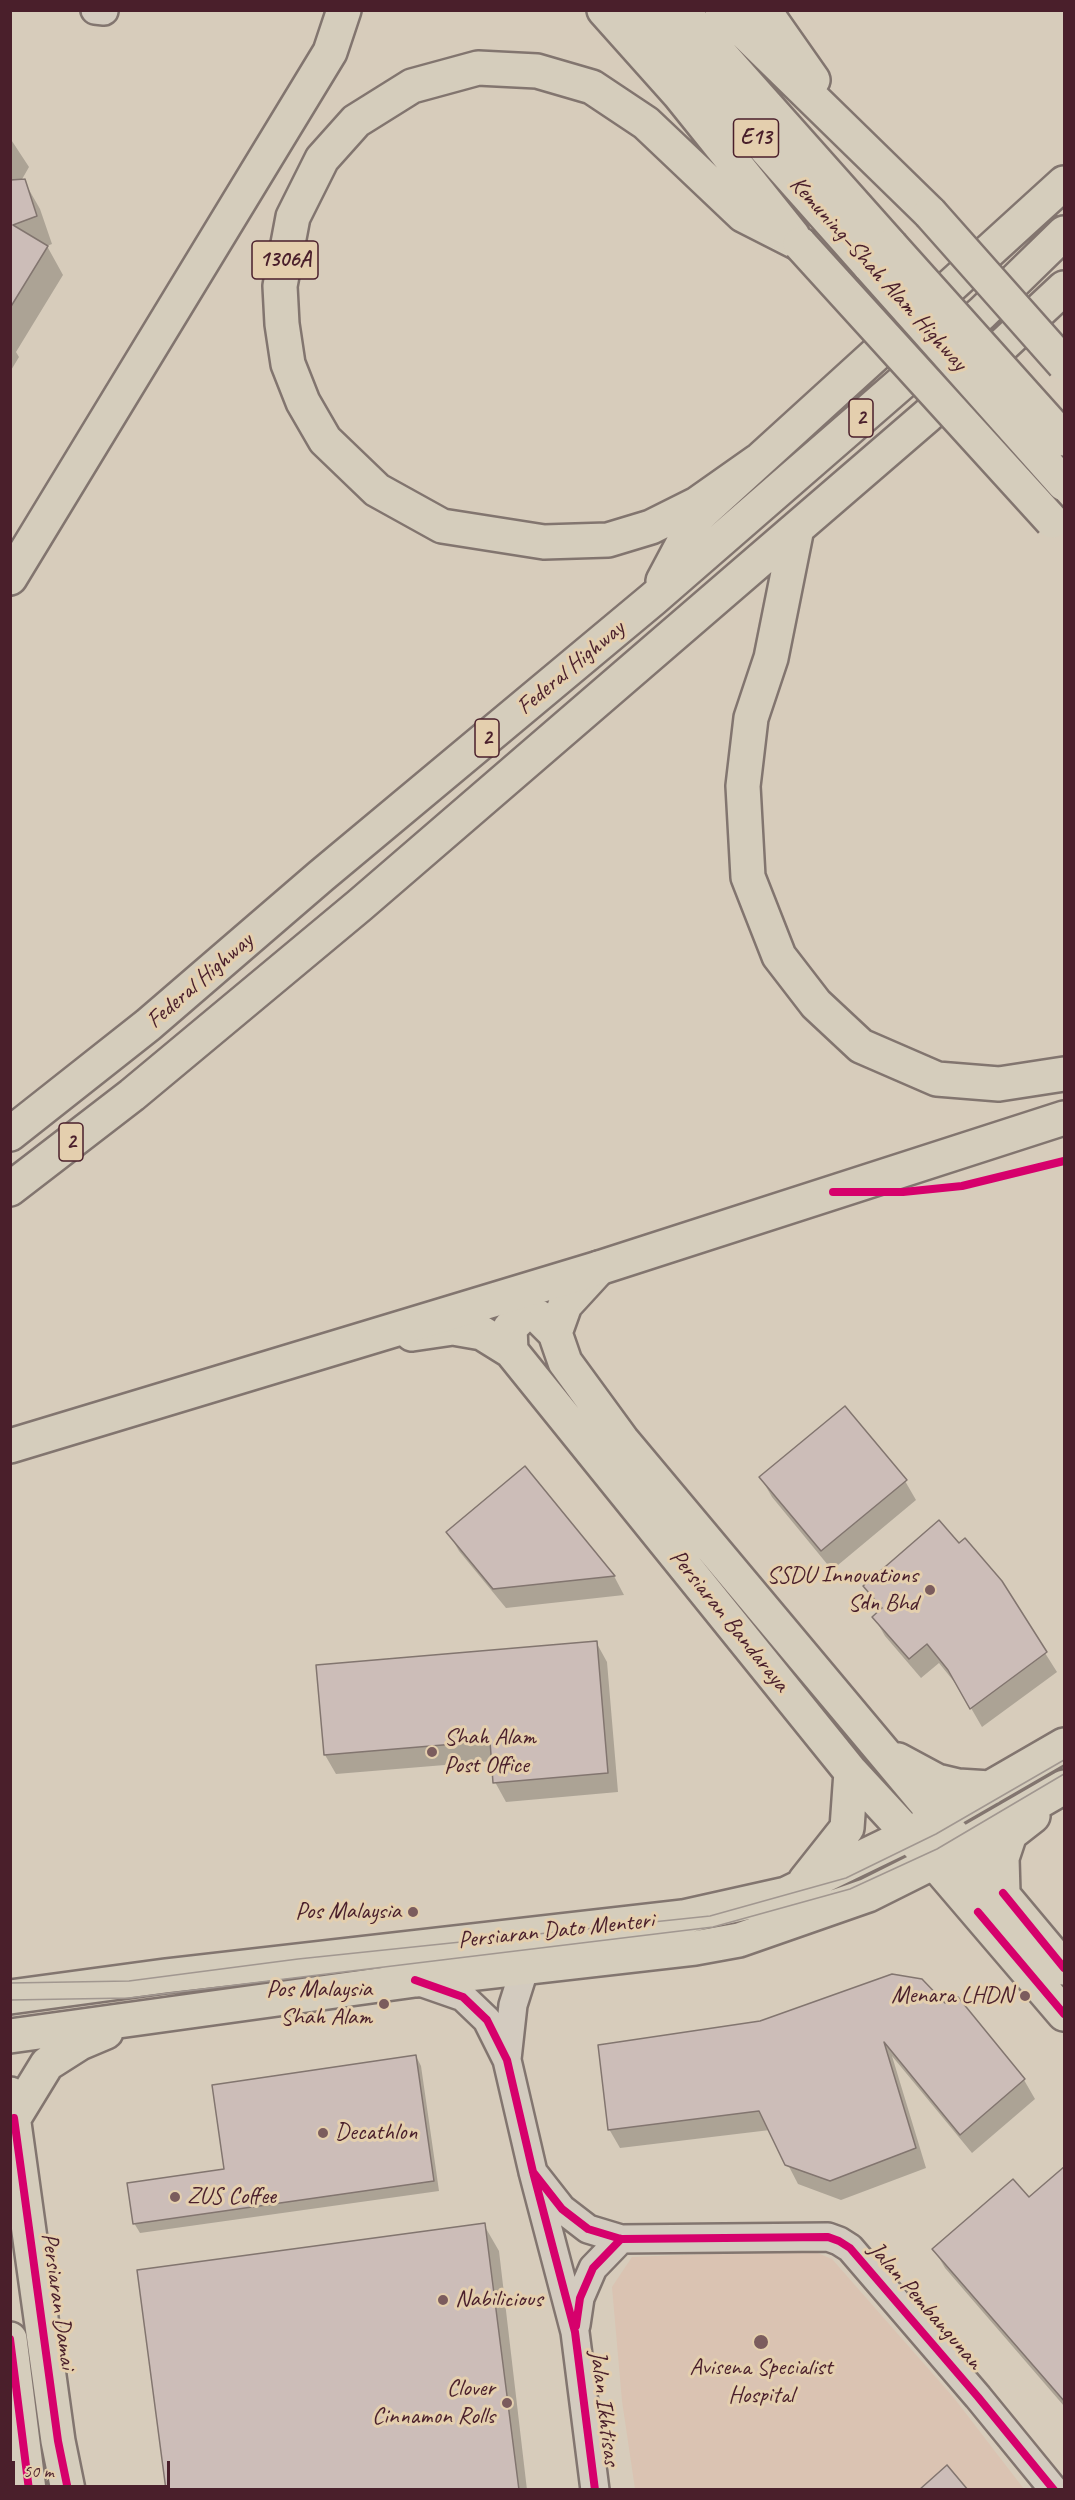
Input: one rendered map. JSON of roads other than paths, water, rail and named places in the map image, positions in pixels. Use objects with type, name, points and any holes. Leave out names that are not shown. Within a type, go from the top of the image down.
[{"type":"main road","points":[[10,578],[330,52],[344,10]]},
{"type":"main road","points":[[604,10],[680,94],[800,244],[1058,528]]},
{"type":"main road","name":"Kemuning–Shah Alam Highway","points":[[643,10],[881,256],[1065,439]]},
{"type":"main road","name":"Kemuning–Shah Alam Highway","points":[[681,10],[1065,484]]},
{"type":"main road","points":[[722,10],[930,213],[1065,364]]},
{"type":"main road","points":[[772,17],[845,129]]},
{"type":"main road","name":"1306A","points":[[758,461],[697,504],[651,527],[608,540],[543,542],[442,526],[377,490],[325,440],[303,402],[288,364],[282,324],[280,286],[293,217],[322,159],[356,121],[412,86],[478,68],[537,70],[592,87],[646,123],[743,215],[800,244]]},
{"type":"main road","points":[[653,599],[697,517],[1065,183]]},
{"type":"main road","name":"Federal Highway","points":[[10,1134],[148,1025],[321,876],[653,599],[982,313],[1065,233]]},
{"type":"main road","name":"Federal Highway","points":[[10,1189],[132,1095],[360,905],[927,416],[1065,288]]},
{"type":"main road","points":[[797,528],[771,658],[751,718],[743,786],[748,877],[779,956],[816,1004],[861,1046],[937,1079],[999,1084],[1065,1074]]},
{"type":"main road","points":[[10,1446],[599,1268],[1065,1118]]},
{"type":"main road","points":[[512,1351],[510,1328],[522,1316],[530,1313],[539,1317],[555,1333],[565,1305],[599,1268]]},
{"type":"main road","name":"Persiaran Bandaraya","points":[[348,1345],[453,1328],[482,1334],[512,1351],[851,1772],[934,1862],[991,1903],[1065,1968]]},
{"type":"main road","name":"Persiaran Bandaraya","points":[[555,1333],[565,1362],[622,1440],[878,1749],[963,1846],[991,1903],[1065,2014]]},
{"type":"main road","name":"Persiaran Dato Menteri","points":[[10,1997],[165,1976],[683,1917],[786,1894],[910,1834],[1065,1745]]},
{"type":"main road","points":[[878,1749],[937,1780],[958,1786],[990,1788]]},
{"type":"main road","points":[[799,1888],[847,1828],[851,1772]]},
{"type":"main road","points":[[882,1888],[940,1892],[991,1903],[1010,1834],[1065,1788]]},
{"type":"main road","name":"Persiaran Dato Menteri","points":[[10,2036],[415,1980],[695,1948],[739,1940],[882,1888],[934,1862],[1065,1788]]},
{"type":"main road","points":[[12,2106],[47,2064],[80,2043],[135,2020]]},
{"type":"main road","name":"Persiaran Damai","points":[[12,2106],[58,2441],[68,2490]]},
{"type":"main road","points":[[10,2338],[29,2490]]},
{"type":"street","points":[[95,10],[104,11]]},
{"type":"street","points":[[507,2060],[513,2005],[525,1967]]},
{"type":"street","name":"Jalan Ikhtisas","points":[[415,1980],[463,1997],[487,2020],[507,2060],[533,2172],[575,2332],[595,2490]]},
{"type":"street","name":"Jalan Pembangunan","points":[[533,2172],[562,2209],[588,2229],[621,2239],[828,2237],[839,2241],[850,2248],[926,2336],[1054,2490]]},
{"type":"street","name":"Jalan Ikhtisas","points":[[575,2332],[580,2298],[592,2268],[621,2239]]},
{"type":"tram line","points":[[10,1983],[129,1981],[298,1959],[710,1916],[846,1878],[936,1834],[1064,1760]]},
{"type":"tram line","points":[[10,2000],[129,1998],[713,1927],[850,1889],[937,1849],[1064,1774]]},
{"type":"place","name":"SSDU Innovations Sdn Bhd","points":[[930,1590]]},
{"type":"place","name":"Shah Alam Post Office","points":[[432,1752]]},
{"type":"place","name":"Pos Malaysia","points":[[413,1912]]},
{"type":"place","name":"Menara LHDN","points":[[1025,1996]]},
{"type":"place","name":"Pos Malaysia Shah Alam","points":[[384,2004]]},
{"type":"place","name":"Decathlon","points":[[323,2133]]},
{"type":"place","name":"ZUS Coffee","points":[[175,2197]]},
{"type":"place","name":"Nabilicious","points":[[443,2300]]},
{"type":"place","name":"Avisena Specialist Hospital","points":[[761,2342]]},
{"type":"place","name":"Clover Cinnamon Rolls","points":[[507,2403]]}]
